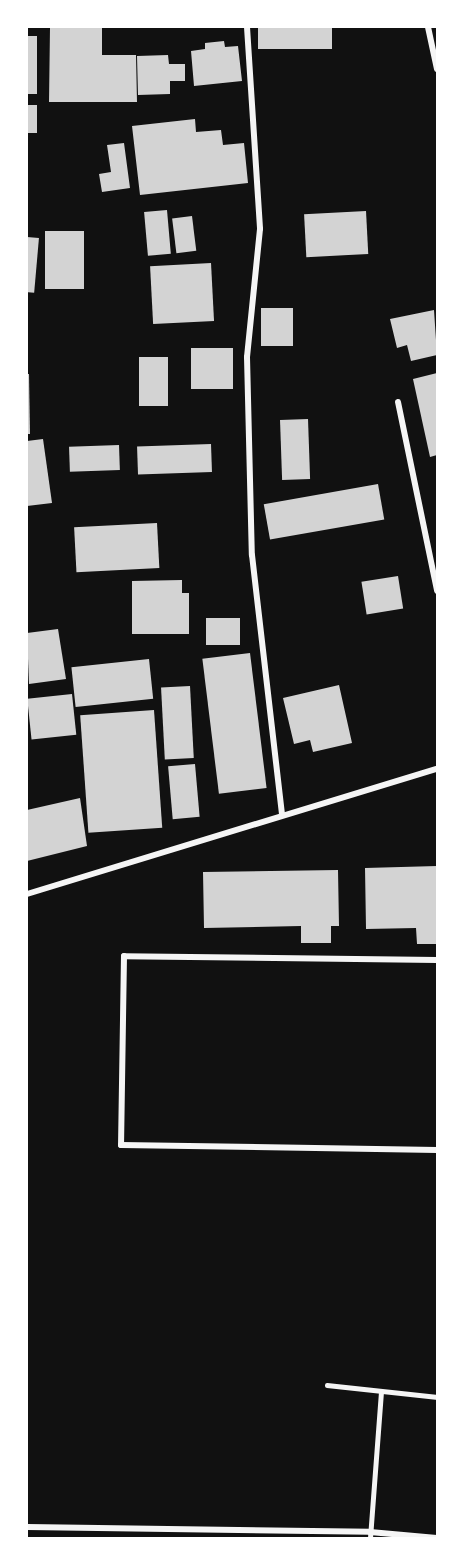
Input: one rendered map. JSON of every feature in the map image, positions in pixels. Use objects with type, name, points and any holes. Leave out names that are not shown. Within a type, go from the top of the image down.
[{"type":"street","points":[[247,27],[260,230],[247,357],[252,555],[282,815]]},
{"type":"street","points":[[428,27],[437,69]]},
{"type":"street","points":[[398,402],[437,591]]},
{"type":"street","points":[[27,894],[437,769]]},
{"type":"street","points":[[437,960],[124,956],[121,1145],[437,1150]]},
{"type":"street","points":[[27,1527],[437,1538]]},
{"type":"lane","points":[[327,1386],[437,1397]]},
{"type":"lane","points":[[370,1535],[381,1392]]},
{"type":"building","points":[[50,27],[102,27],[102,55],[136,55],[137,102],[49,102]]},
{"type":"building","points":[[258,27],[332,27],[332,49],[258,49]]},
{"type":"building","points":[[27,36],[37,36],[37,94],[27,94]]},
{"type":"building","points":[[224,41],[225,47],[238,46],[242,81],[194,86],[191,51],[205,49],[205,43]]},
{"type":"building","points":[[168,55],[169,64],[185,64],[185,81],[170,81],[170,94],[138,95],[137,56]]},
{"type":"building","points":[[27,105],[37,105],[37,133],[27,133]]},
{"type":"building","points":[[195,119],[196,132],[221,130],[223,145],[244,143],[248,183],[140,195],[132,126]]},
{"type":"building","points":[[124,143],[130,188],[102,192],[99,174],[111,172],[107,145]]},
{"type":"building","points":[[167,210],[171,254],[148,256],[144,212]]},
{"type":"building","points":[[366,211],[368,254],[306,257],[304,214]]},
{"type":"building","points":[[192,216],[196,251],[176,253],[172,218]]},
{"type":"building","points":[[45,231],[84,231],[84,289],[45,289]]},
{"type":"building","points":[[27,237],[39,238],[34,293],[27,292]]},
{"type":"building","points":[[211,263],[214,321],[153,324],[150,266]]},
{"type":"building","points":[[261,308],[293,308],[293,346],[261,346]]},
{"type":"building","points":[[434,310],[437,355],[411,361],[407,345],[397,348],[390,319]]},
{"type":"building","points":[[191,348],[233,348],[233,389],[191,389]]},
{"type":"building","points":[[139,357],[168,357],[168,406],[139,406]]},
{"type":"building","points":[[437,373],[437,455],[430,457],[413,379]]},
{"type":"building","points":[[27,374],[29,374],[30,434],[27,434]]},
{"type":"building","points":[[308,419],[310,479],[282,480],[280,420]]},
{"type":"building","points":[[43,439],[52,503],[27,506],[27,441]]},
{"type":"building","points":[[211,444],[212,472],[138,475],[137,447]]},
{"type":"building","points":[[119,445],[120,470],[70,472],[69,447]]},
{"type":"building","points":[[378,484],[384,519],[270,540],[264,504]]},
{"type":"building","points":[[157,523],[159,568],[76,572],[74,527]]},
{"type":"building","points":[[398,576],[403,609],[367,614],[361,582]]},
{"type":"building","points":[[182,580],[182,593],[189,593],[189,634],[132,634],[132,581]]},
{"type":"building","points":[[206,618],[240,618],[240,645],[206,645]]},
{"type":"building","points":[[58,629],[66,679],[29,684],[27,633]]},
{"type":"building","points":[[250,653],[267,788],[219,794],[202,659]]},
{"type":"building","points":[[149,659],[153,699],[76,707],[71,667]]},
{"type":"building","points":[[339,685],[352,743],[313,752],[310,740],[294,744],[283,698]]},
{"type":"building","points":[[190,686],[194,758],[165,759],[161,688]]},
{"type":"building","points":[[72,694],[76,735],[32,739],[27,699]]},
{"type":"building","points":[[154,710],[162,828],[88,833],[80,715]]},
{"type":"building","points":[[195,764],[200,817],[173,819],[168,766]]},
{"type":"building","points":[[80,798],[87,846],[27,861],[27,810]]},
{"type":"building","points":[[437,866],[437,944],[417,944],[416,928],[366,929],[365,868]]},
{"type":"building","points":[[338,870],[339,926],[331,926],[331,943],[301,943],[301,926],[204,928],[203,872]]}]
